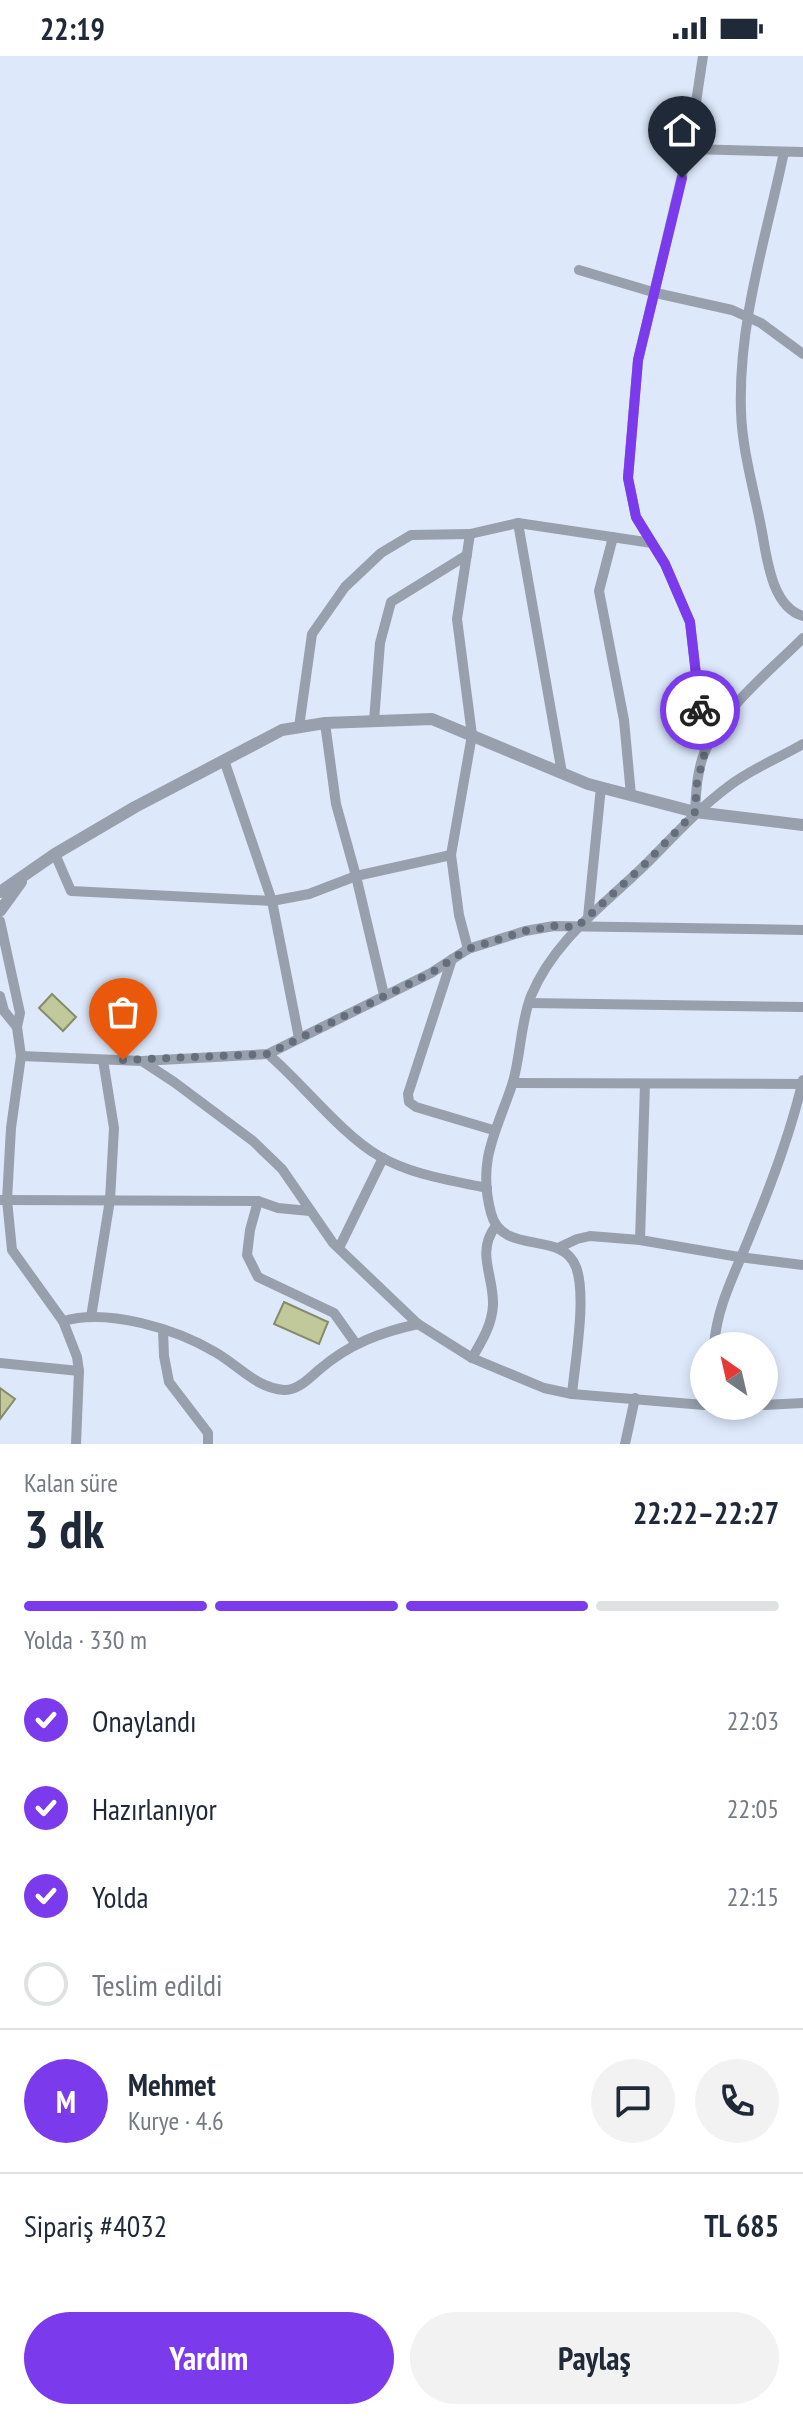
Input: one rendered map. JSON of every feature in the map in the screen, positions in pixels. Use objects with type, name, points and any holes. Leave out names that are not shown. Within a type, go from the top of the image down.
[{"type":"street","points":[[703,56],[689,149],[638,360],[628,478],[636,517],[665,564],[690,622],[705,752]]},
{"type":"street","points":[[689,149],[803,152]]},
{"type":"street","points":[[784,152],[746,317],[741,414],[771,579],[787,605],[803,616]]},
{"type":"street","points":[[579,270],[656,293],[732,310],[761,323],[803,354]]},
{"type":"street","points":[[299,727],[312,634],[345,587],[381,553],[411,535],[470,534],[518,523],[652,543]]},
{"type":"street","points":[[518,523],[562,773]]},
{"type":"street","points":[[468,949],[459,915],[451,855],[472,735],[457,619],[470,534]]},
{"type":"street","points":[[613,537],[599,591],[624,720],[631,795]]},
{"type":"street","points":[[374,721],[380,643],[391,602],[467,555]]},
{"type":"street","points":[[695,812],[697,783],[705,752],[726,716],[803,638]]},
{"type":"street","points":[[0,892],[55,854],[224,760],[282,730],[325,723],[432,719],[601,787],[695,812],[803,825]]},
{"type":"street","points":[[325,723],[336,804],[384,995]]},
{"type":"street","points":[[572,1394],[581,1287],[576,1265],[558,1248],[504,1235],[495,1227],[487,1188],[488,1150],[513,1083],[529,1003],[554,954],[577,927],[695,812],[732,784],[803,744]]},
{"type":"street","points":[[224,760],[272,901],[299,1038]]},
{"type":"street","points":[[588,917],[601,787]]},
{"type":"street","points":[[55,854],[71,891],[272,901],[309,894],[356,876],[451,855]]},
{"type":"street","points":[[0,911],[25,877]]},
{"type":"street","points":[[0,921],[20,1013],[17,1027],[21,1056],[3,1200],[12,1250],[63,1321],[79,1371],[76,1444]]},
{"type":"street","points":[[21,1056],[142,1061],[268,1054],[431,973],[468,949],[525,931],[554,926],[803,930]]},
{"type":"street","points":[[452,959],[408,1094],[409,1102],[416,1107],[493,1130]]},
{"type":"street","points":[[0,996],[4,1011],[17,1027]]},
{"type":"street","points":[[529,1003],[803,1007]]},
{"type":"street","points":[[268,1054],[359,1142],[383,1158],[418,1174],[487,1188]]},
{"type":"street","points":[[91,1317],[110,1200],[114,1128],[103,1060]]},
{"type":"street","points":[[142,1061],[253,1141],[282,1169],[339,1248],[418,1324],[472,1358],[544,1388],[572,1394],[690,1404]]},
{"type":"street","points":[[513,1083],[803,1083],[783,1148],[725,1292],[716,1332]]},
{"type":"street","points":[[640,1240],[645,1084]]},
{"type":"street","points":[[339,1248],[383,1158]]},
{"type":"street","points":[[3,1200],[258,1201],[278,1208],[310,1211]]},
{"type":"street","points":[[258,1201],[247,1255],[258,1277],[334,1313],[356,1344]]},
{"type":"street","points":[[472,1358],[486,1333],[493,1310],[485,1251],[488,1237],[495,1227]]},
{"type":"street","points":[[558,1248],[590,1236],[640,1240],[803,1265]]},
{"type":"street","points":[[63,1321],[91,1317],[138,1322],[215,1352],[267,1387],[283,1390],[291,1390],[304,1382],[356,1344],[388,1331],[418,1324]]},
{"type":"street","points":[[163,1330],[169,1382],[208,1433],[208,1444]]},
{"type":"street","points":[[0,1363],[79,1371]]},
{"type":"street","points":[[625,1444],[635,1398]]},
{"type":"street","points":[[778,1404],[803,1403]]},
{"type":"building","points":[[52,994],[76,1017],[63,1031],[39,1008]]},
{"type":"building","points":[[284,1302],[328,1322],[319,1344],[274,1324]]},
{"type":"building","points":[[0,1388],[15,1399],[0,1419]]},
{"type":"way so far","points":[[123,1060],[268,1054],[431,973],[468,949],[525,931],[554,926],[577,927],[695,812],[697,783],[705,752],[700,710]]},
{"type":"route","points":[[682,178],[638,360],[628,478],[636,517],[665,564],[690,622],[700,710]]}]
